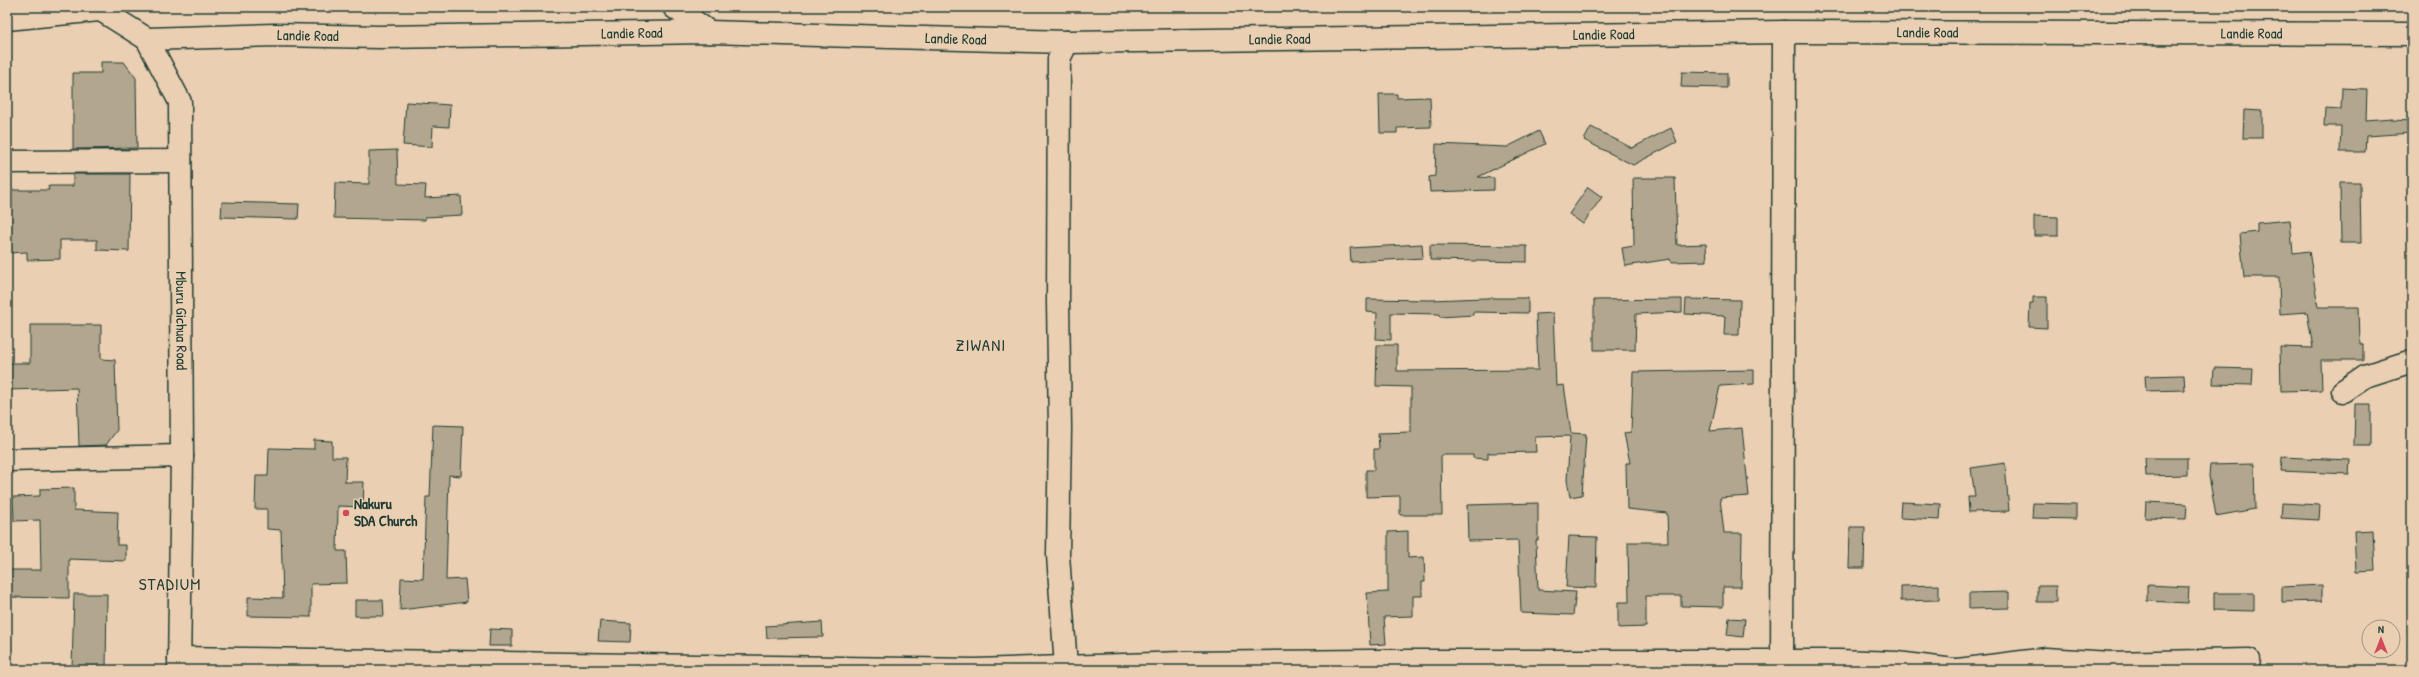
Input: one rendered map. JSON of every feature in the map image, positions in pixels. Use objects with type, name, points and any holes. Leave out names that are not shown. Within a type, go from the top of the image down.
[{"type":"street","points":[[674,7],[709,32]]},
{"type":"street","points":[[7,19],[98,8]]},
{"type":"street","name":"Mburu Gichua Road","points":[[98,8],[147,40],[180,102],[182,456],[179,664]]},
{"type":"street","name":"Landie Road","points":[[147,40],[275,35],[380,37],[709,32],[1067,42],[1784,32],[2412,34]]},
{"type":"street","points":[[1782,666],[1784,32]]},
{"type":"street","points":[[1066,667],[1058,554],[1060,428],[1058,286],[1059,59],[1067,42]]},
{"type":"street","points":[[7,162],[180,161]]},
{"type":"street","points":[[2343,390],[2364,376],[2412,361]]},
{"type":"street","points":[[7,460],[182,456]]},
{"type":"street","points":[[1958,670],[2046,659],[2110,663],[2249,660]]},
{"type":"street","points":[[179,664],[975,670],[1066,667],[1183,666],[1782,666],[1897,663],[1954,670]]},
{"type":"building","points":[[101,62],[124,62],[136,78],[137,148],[73,149],[73,73],[101,73]]},
{"type":"building","points":[[1682,72],[1727,73],[1727,88],[1681,87]]},
{"type":"building","points":[[2342,88],[2367,89],[2366,120],[2392,118],[2392,120],[2412,121],[2412,133],[2366,136],[2365,152],[2340,152],[2341,126],[2324,126],[2325,108],[2341,109]]},
{"type":"building","points":[[1379,94],[1397,94],[1397,98],[1430,97],[1431,127],[1397,128],[1397,133],[1380,133]]},
{"type":"building","points":[[406,102],[450,105],[449,127],[433,126],[432,147],[403,145]]},
{"type":"building","points":[[2244,110],[2262,111],[2262,138],[2243,138]]},
{"type":"building","points":[[1591,127],[1632,148],[1671,128],[1677,142],[1633,165],[1584,140]]},
{"type":"building","points":[[1539,131],[1545,144],[1478,177],[1494,178],[1494,190],[1430,192],[1429,177],[1435,176],[1436,144],[1507,147]]},
{"type":"building","points":[[397,150],[398,184],[426,185],[425,198],[461,196],[462,215],[425,217],[425,220],[334,218],[335,183],[369,184],[369,151]]},
{"type":"building","points":[[73,174],[130,174],[129,251],[97,250],[97,240],[60,240],[60,259],[27,260],[27,252],[7,253],[7,190],[49,190],[48,186],[73,186]]},
{"type":"building","points":[[1633,178],[1675,178],[1677,245],[1706,244],[1707,261],[1671,262],[1670,259],[1625,266],[1622,248],[1634,246]]},
{"type":"building","points":[[2340,182],[2360,182],[2361,243],[2341,243]]},
{"type":"building","points":[[1588,187],[1602,197],[1583,224],[1569,214]]},
{"type":"building","points":[[222,202],[299,204],[298,219],[221,217]]},
{"type":"building","points":[[2034,216],[2058,217],[2058,236],[2034,236]]},
{"type":"building","points":[[2290,220],[2293,253],[2309,251],[2318,307],[2359,307],[2360,344],[2363,344],[2363,360],[2321,360],[2322,390],[2281,391],[2280,347],[2313,348],[2307,312],[2280,314],[2279,277],[2244,277],[2240,234],[2257,232],[2257,223]]},
{"type":"building","points":[[1422,244],[1423,258],[1351,262],[1350,248]]},
{"type":"building","points":[[1430,245],[1527,246],[1527,262],[1430,260]]},
{"type":"building","points":[[2033,297],[2047,297],[2047,328],[2029,327],[2030,303],[2033,303]]},
{"type":"building","points":[[1528,298],[1528,313],[1473,312],[1473,315],[1440,317],[1439,314],[1391,313],[1391,340],[1376,339],[1377,313],[1367,312],[1367,299],[1430,300]]},
{"type":"building","points":[[1682,299],[1682,312],[1636,314],[1635,350],[1594,350],[1594,300]]},
{"type":"building","points":[[1686,299],[1740,300],[1739,335],[1724,335],[1725,316],[1685,314]]},
{"type":"building","points":[[1553,313],[1556,386],[1564,385],[1571,433],[1586,434],[1582,495],[1570,497],[1567,480],[1570,436],[1535,437],[1536,452],[1488,453],[1488,459],[1473,458],[1473,455],[1441,455],[1442,515],[1400,515],[1400,496],[1366,497],[1366,470],[1374,470],[1374,449],[1379,449],[1378,433],[1411,432],[1411,387],[1376,386],[1377,345],[1397,345],[1397,371],[1538,370],[1536,314]]},
{"type":"building","points":[[30,325],[101,325],[101,359],[115,360],[117,430],[106,445],[79,446],[77,388],[7,390],[7,363],[30,363]]},
{"type":"building","points":[[2214,368],[2253,369],[2252,385],[2213,384]]},
{"type":"building","points":[[1754,370],[1754,384],[1720,386],[1710,431],[1742,428],[1749,496],[1720,498],[1724,533],[1742,533],[1741,587],[1723,587],[1723,607],[1681,606],[1681,596],[1646,596],[1646,627],[1618,628],[1618,602],[1629,602],[1628,542],[1668,542],[1667,513],[1627,509],[1626,463],[1630,463],[1624,433],[1631,432],[1633,372]]},
{"type":"building","points":[[2184,375],[2185,390],[2146,391],[2145,376]]},
{"type":"building","points":[[2355,404],[2371,404],[2371,446],[2354,446]]},
{"type":"building","points":[[433,425],[463,426],[461,476],[449,475],[446,580],[465,579],[467,602],[400,610],[401,578],[423,579],[426,497],[430,497]]},
{"type":"building","points":[[314,440],[332,441],[332,457],[346,457],[345,482],[364,482],[363,507],[338,506],[337,551],[346,551],[347,583],[311,584],[311,617],[248,616],[248,597],[283,598],[281,530],[267,529],[267,509],[255,509],[256,476],[268,476],[269,448],[314,449]]},
{"type":"building","points":[[2282,457],[2350,460],[2349,474],[2281,471]]},
{"type":"building","points":[[2145,458],[2187,458],[2187,475],[2146,476]]},
{"type":"building","points":[[2005,463],[2009,511],[1969,512],[1968,497],[1975,497],[1971,468]]},
{"type":"building","points":[[2254,464],[2255,509],[2216,516],[2209,476],[2210,465]]},
{"type":"building","points":[[74,488],[74,510],[118,512],[117,545],[126,545],[126,561],[69,559],[69,598],[7,597],[7,570],[41,570],[40,520],[14,521],[13,497],[40,496],[40,489]]},
{"type":"building","points":[[1901,502],[1941,504],[1940,520],[1900,518]]},
{"type":"building","points":[[2146,502],[2187,504],[2186,519],[2145,518]]},
{"type":"building","points":[[1538,503],[1538,540],[1536,540],[1538,590],[1576,592],[1573,615],[1521,613],[1518,540],[1468,541],[1467,505]]},
{"type":"building","points":[[2033,503],[2076,504],[2076,519],[2032,518]]},
{"type":"building","points":[[2282,503],[2320,505],[2319,520],[2281,518]]},
{"type":"building","points":[[1850,527],[1865,527],[1864,568],[1849,568]]},
{"type":"building","points":[[2373,530],[2375,571],[2356,572],[2354,531]]},
{"type":"building","points":[[1408,531],[1408,558],[1424,557],[1425,582],[1422,582],[1422,596],[1413,596],[1413,616],[1384,617],[1386,644],[1370,645],[1367,593],[1388,592],[1388,532]]},
{"type":"building","points":[[1569,536],[1597,537],[1596,588],[1566,587]]},
{"type":"building","points":[[1939,585],[1939,600],[1901,601],[1901,586]]},
{"type":"building","points":[[2147,585],[2189,587],[2188,603],[2147,601]]},
{"type":"building","points":[[2322,585],[2322,601],[2282,602],[2282,587]]},
{"type":"building","points":[[2037,586],[2056,586],[2056,602],[2037,602]]},
{"type":"building","points":[[2009,592],[2009,608],[1969,609],[1969,593]]},
{"type":"building","points":[[2214,593],[2254,593],[2254,611],[2214,610]]},
{"type":"building","points":[[74,594],[107,594],[106,670],[72,669]]},
{"type":"building","points":[[355,600],[383,600],[384,616],[355,616]]},
{"type":"building","points":[[1729,618],[1745,619],[1743,637],[1727,635]]},
{"type":"building","points":[[600,621],[631,623],[630,642],[598,641]]},
{"type":"building","points":[[822,622],[823,637],[767,638],[766,626]]},
{"type":"building","points":[[490,629],[512,630],[512,646],[489,646]]},
{"type":"place","name":"Nakuru SDA Church","points":[[346,513]]},
{"type":"district","name":"ZIWANI","points":[[981,345]]},
{"type":"district","name":"STADIUM","points":[[170,584]]}]
